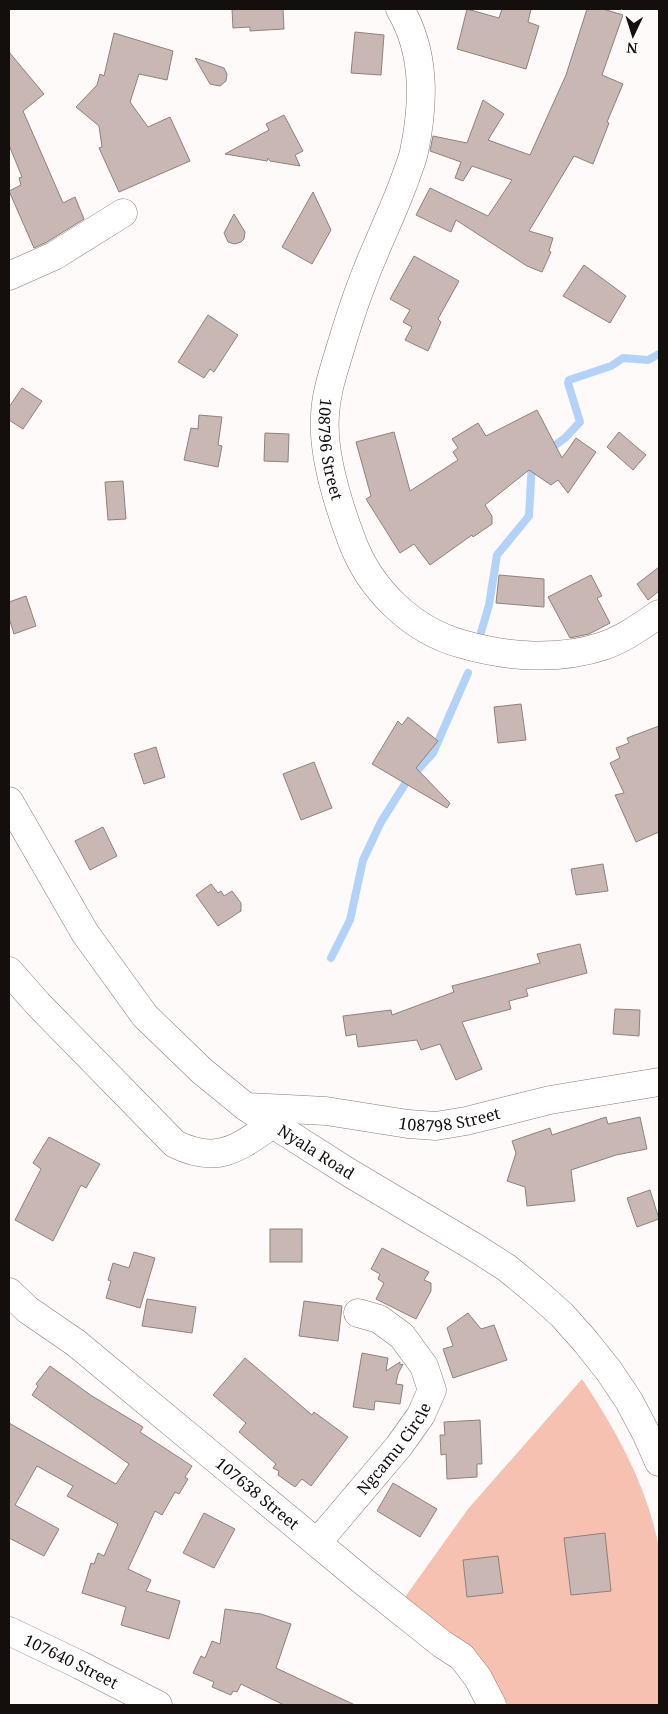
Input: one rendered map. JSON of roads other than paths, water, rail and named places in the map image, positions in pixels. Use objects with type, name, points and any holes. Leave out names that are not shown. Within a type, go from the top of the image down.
[{"type":"street","name":"108796 Street","points":[[400,9],[413,35],[421,72],[420,104],[414,153],[398,198],[361,285],[328,392],[324,417],[334,487],[359,561],[380,592],[408,618],[447,640],[482,650],[528,655],[563,655],[603,646],[633,632],[659,614]]},
{"type":"street","points":[[9,276],[54,256],[123,213]]},
{"type":"street","name":"Nyala Road","points":[[9,801],[85,933],[145,1016],[202,1071],[246,1107],[348,1172],[476,1248],[507,1268],[535,1291],[568,1322],[609,1371],[629,1401],[659,1462]]},
{"type":"street","points":[[9,971],[38,1004],[175,1144],[190,1152],[208,1154],[223,1152],[239,1147],[273,1124]]},
{"type":"street","name":"108798 Street","points":[[246,1107],[326,1111],[408,1124],[436,1126],[466,1121],[550,1100],[657,1091]]},
{"type":"street","name":"107638 Street","points":[[9,1292],[28,1310],[76,1343],[442,1644],[462,1657],[478,1678],[492,1705]]},
{"type":"street","name":"Ngcamu Circle","points":[[317,1543],[399,1446],[421,1415],[432,1390],[424,1366],[402,1336],[379,1319],[358,1313]]},
{"type":"street","name":"107640 Street","points":[[9,1631],[80,1664],[158,1705]]},
{"type":"waterway","points":[[547,451],[565,438],[580,422],[568,383],[569,380],[611,366],[623,358],[648,360],[659,354]]},
{"type":"waterway","points":[[480,636],[489,605],[497,555],[529,516],[532,462]]},
{"type":"waterway","points":[[331,958],[350,920],[363,860],[381,822],[405,784],[433,753],[468,673]]}]
